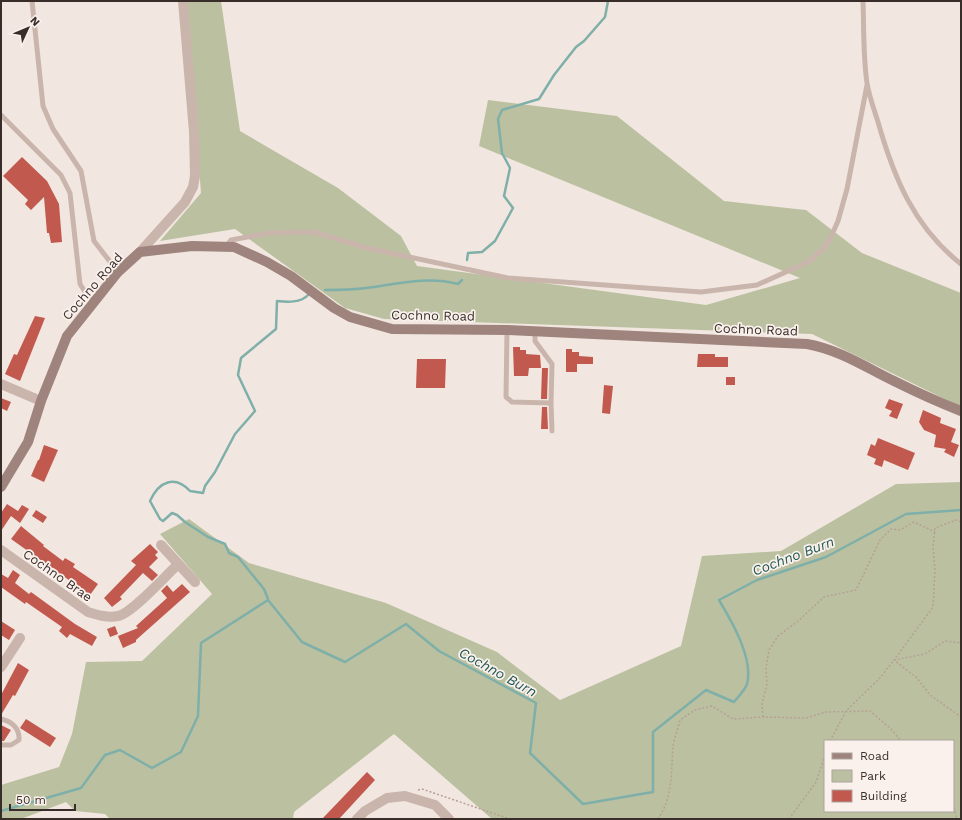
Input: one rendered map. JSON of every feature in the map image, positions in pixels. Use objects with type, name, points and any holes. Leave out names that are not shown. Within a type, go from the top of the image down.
[{"type":"street","points":[[140,252],[185,202],[193,187],[195,176],[194,132],[183,1]]},
{"type":"street","name":"Cochno Road","points":[[1,487],[28,442],[41,401],[67,336],[94,301],[118,272],[140,252],[192,246],[226,246],[248,253],[291,276],[334,308],[365,323],[392,329],[507,330],[808,344],[826,348],[847,356],[914,391],[961,411]]},
{"type":"street","points":[[1,384],[41,401]]},
{"type":"street","points":[[161,546],[195,582]]},
{"type":"street","name":"Cochno Brae","points":[[1,550],[88,612],[101,617],[119,616],[133,608],[178,564]]},
{"type":"street","points":[[1,667],[4,656],[20,638]]},
{"type":"street","points":[[357,819],[365,811],[387,798],[405,796],[435,804],[449,819]]},
{"type":"lane","points":[[32,1],[43,106],[53,129],[81,171],[94,241],[118,272]]},
{"type":"lane","points":[[226,246],[231,240],[269,233],[314,232],[367,248],[508,278],[701,292],[757,285],[808,262],[822,250],[830,239],[838,221],[847,189],[867,85],[863,1]]},
{"type":"lane","points":[[867,85],[893,168],[907,202],[930,234],[947,253],[961,264]]},
{"type":"lane","points":[[1,115],[61,175],[68,186],[79,279],[83,290],[94,301]]},
{"type":"lane","points":[[507,330],[506,397],[512,402],[551,403]]},
{"type":"lane","points":[[535,332],[535,341],[552,364],[552,431]]},
{"type":"lane","points":[[1,718],[14,724],[19,734],[19,740],[11,746],[1,745]]},
{"type":"path","points":[[831,740],[846,711],[880,678],[934,607],[935,570],[932,547],[935,528],[956,520],[961,522]]},
{"type":"path","points":[[763,717],[762,704],[767,685],[766,668],[769,650],[778,636],[797,622],[824,597],[856,590],[880,540],[890,529],[900,530],[914,522],[935,532]]},
{"type":"path","points":[[894,660],[925,654],[945,641],[961,643]]},
{"type":"path","points":[[894,660],[917,678],[930,695],[961,717]]},
{"type":"path","points":[[658,819],[664,810],[672,780],[673,746],[680,720],[695,710],[712,706],[733,719],[763,717],[806,718],[826,712],[870,711],[891,729],[900,740]]},
{"type":"path","points":[[789,819],[816,782],[824,758]]},
{"type":"path","points":[[405,796],[422,789],[510,819]]},
{"type":"path","points":[[954,808],[957,819]]},
{"type":"green space","points":[[186,1],[221,1],[240,131],[338,188],[401,236],[417,266],[706,305],[800,278],[479,146],[488,100],[617,116],[724,201],[806,210],[862,253],[961,293],[961,407],[812,334],[384,319],[345,308],[235,229],[160,241],[201,193]]},
{"type":"green space","points":[[961,482],[961,819],[492,819],[394,734],[294,812],[293,819],[110,819],[105,814],[75,811],[66,802],[21,819],[1,819],[1,785],[59,767],[72,734],[86,662],[142,661],[212,594],[160,534],[189,519],[249,563],[386,603],[497,652],[560,700],[681,646],[702,556],[781,551],[896,484]]},
{"type":"building","points":[[22,157],[47,181],[59,204],[62,242],[51,243],[49,233],[47,233],[44,197],[31,210],[25,204],[28,200],[3,176]]},
{"type":"building","points":[[35,316],[45,318],[20,381],[5,374],[14,354],[17,355]]},
{"type":"building","points":[[513,347],[520,347],[520,350],[526,350],[526,354],[540,355],[541,368],[529,368],[528,376],[514,376]]},
{"type":"building","points":[[566,349],[572,349],[572,352],[579,352],[579,356],[593,357],[593,364],[577,364],[577,372],[566,372]]},
{"type":"building","points":[[698,354],[715,354],[715,357],[728,357],[728,367],[697,367]]},
{"type":"building","points":[[417,359],[446,359],[445,388],[416,388]]},
{"type":"building","points":[[542,368],[548,368],[547,399],[541,399]]},
{"type":"building","points":[[726,377],[735,377],[735,385],[726,385]]},
{"type":"building","points":[[604,385],[613,386],[610,414],[602,413]]},
{"type":"building","points":[[1,398],[11,402],[7,411],[1,408]]},
{"type":"building","points":[[889,399],[903,404],[897,419],[889,416],[892,411],[885,408]]},
{"type":"building","points":[[542,407],[547,407],[548,429],[541,429]]},
{"type":"building","points":[[923,410],[941,418],[940,423],[956,429],[951,442],[959,445],[954,457],[944,452],[946,449],[934,447],[936,435],[924,430],[919,422]]},
{"type":"building","points":[[878,438],[915,453],[908,470],[884,460],[882,467],[874,464],[876,459],[867,455],[871,444],[875,446]]},
{"type":"building","points":[[44,445],[58,450],[44,482],[31,476]]},
{"type":"building","points":[[7,504],[18,511],[22,505],[29,509],[20,523],[11,516],[1,531],[1,513]]},
{"type":"building","points":[[36,510],[47,517],[43,523],[32,516]]},
{"type":"building","points":[[21,526],[44,545],[43,546],[63,561],[65,558],[75,564],[73,567],[98,584],[90,595],[11,539]]},
{"type":"building","points":[[150,544],[158,552],[155,555],[158,558],[149,567],[158,575],[152,581],[143,573],[120,597],[122,599],[112,607],[104,598],[136,565],[131,561]]},
{"type":"building","points":[[13,570],[20,575],[15,583],[29,594],[31,592],[75,624],[97,637],[92,646],[70,634],[67,638],[59,631],[62,627],[1,587],[1,574],[8,578]]},
{"type":"building","points":[[182,584],[190,592],[136,640],[136,642],[123,648],[118,636],[138,628],[136,626],[167,598],[161,591],[167,585],[173,592]]},
{"type":"building","points":[[1,621],[15,630],[9,640],[1,635]]},
{"type":"building","points":[[115,626],[118,634],[110,637],[107,629]]},
{"type":"building","points":[[18,663],[29,670],[15,696],[13,695],[1,715],[1,695]]},
{"type":"building","points":[[26,719],[56,738],[50,747],[20,728]]},
{"type":"building","points":[[1,725],[11,730],[4,741],[1,741]]},
{"type":"building","points":[[367,772],[375,780],[339,819],[322,819]]},
{"type":"waterway","points":[[467,260],[468,253],[482,252],[495,241],[513,208],[504,196],[510,168],[502,153],[498,119],[502,110],[539,99],[554,75],[576,47],[584,41],[605,17],[608,1]]},
{"type":"waterway","points":[[325,290],[356,289],[423,281],[458,284],[462,280]]},
{"type":"waterway","points":[[268,599],[264,589],[238,557],[229,553],[225,544],[208,537],[172,513],[163,521],[160,519],[150,501],[158,489],[168,482],[179,483],[190,491],[203,493],[205,486],[215,472],[235,434],[255,411],[238,375],[241,358],[276,329],[277,301],[298,301],[308,295]]},
{"type":"waterway","name":"Cochno Burn","points":[[1,811],[81,788],[105,755],[120,750],[152,768],[181,752],[198,716],[201,643],[268,600],[302,642],[345,662],[406,624],[439,651],[536,703],[530,753],[583,804],[653,792],[653,732],[706,690],[734,702],[747,684],[747,663],[744,652],[735,629],[719,600],[757,580],[826,557],[906,514],[961,510]]}]
